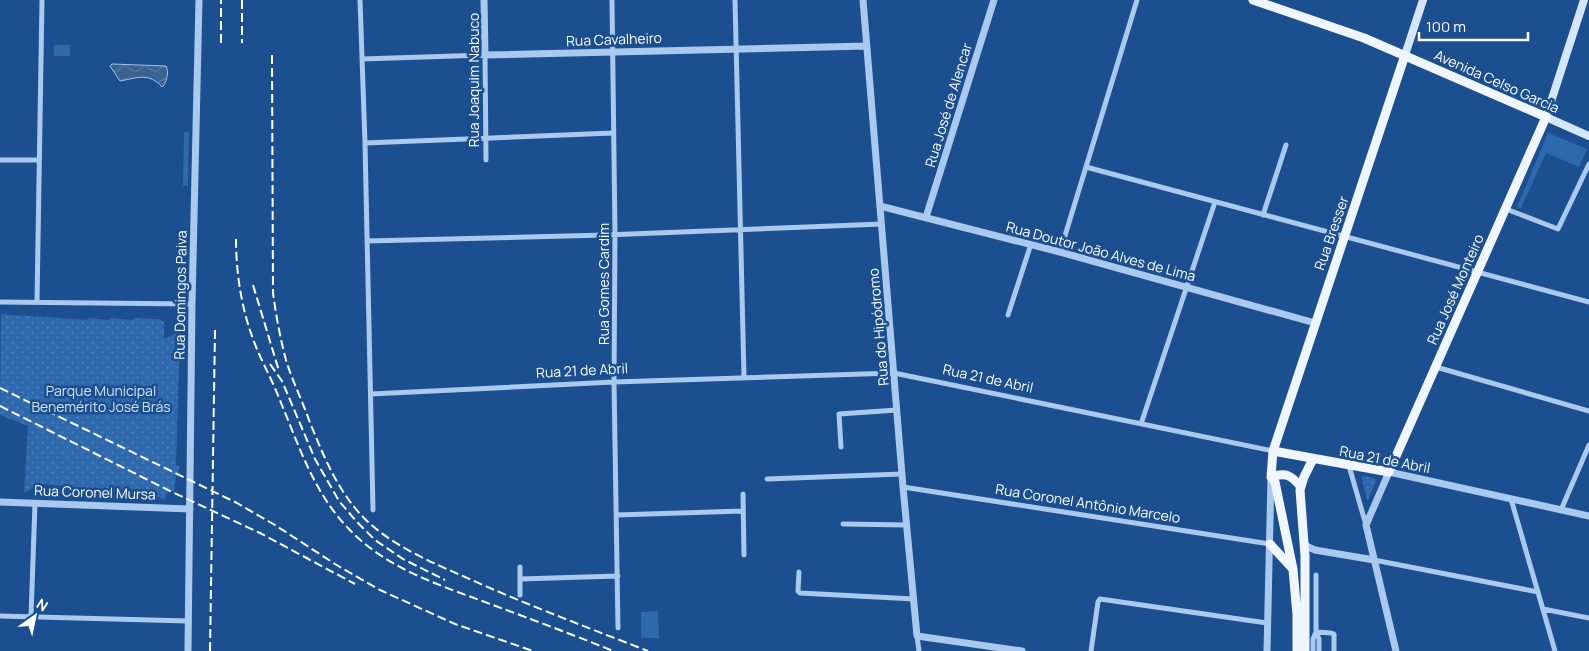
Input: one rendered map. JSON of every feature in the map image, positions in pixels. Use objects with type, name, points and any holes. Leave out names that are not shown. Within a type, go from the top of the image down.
[{"type":"main road","name":"Avenida Celso Garcia","points":[[1253,0],[1343,30],[1405,55],[1589,136]]},
{"type":"main road","name":"Rua Bresser","points":[[1305,651],[1293,569],[1275,482],[1271,477],[1272,451],[1423,0]]},
{"type":"main road","points":[[1546,117],[1584,0]]},
{"type":"main road","name":"Rua José Monteiro","points":[[1389,472],[1546,117]]},
{"type":"main road","name":"Rua 21 de Abril","points":[[1272,451],[1389,472]]},
{"type":"main road","name":"Rua Bresser","points":[[1297,651],[1304,556],[1301,486],[1313,459]]},
{"type":"main road","points":[[1271,477],[1287,474],[1301,486]]},
{"type":"main road","points":[[1270,544],[1293,569]]},
{"type":"street","points":[[38,302],[42,0]]},
{"type":"street","name":"Rua Domingos Paiva","points":[[188,651],[192,304],[199,0]]},
{"type":"street","points":[[360,0],[373,510]]},
{"type":"street","name":"Rua Joaquim Nabuco","points":[[484,0],[486,160]]},
{"type":"street","name":"Rua Gomes Cardim","points":[[612,0],[615,234],[614,382],[618,628]]},
{"type":"street","points":[[736,0],[744,377]]},
{"type":"street","name":"Rua do Hipódromo","points":[[863,0],[903,487],[919,651]]},
{"type":"street","name":"Rua José de Alencar","points":[[926,218],[994,0]]},
{"type":"street","points":[[1060,252],[1137,0]]},
{"type":"street","name":"Rua Cavalheiro","points":[[362,59],[867,46]]},
{"type":"street","points":[[365,143],[613,133]]},
{"type":"street","points":[[1263,215],[1286,145]]},
{"type":"street","points":[[0,160],[39,160]]},
{"type":"street","points":[[1506,209],[1558,229],[1589,164]]},
{"type":"street","points":[[1086,167],[1589,302]]},
{"type":"street","points":[[1141,424],[1215,202]]},
{"type":"street","name":"Rua Doutor João Alves de Lima","points":[[880,206],[1031,244],[1315,323]]},
{"type":"street","points":[[367,241],[882,224]]},
{"type":"street","points":[[1008,315],[1031,244]]},
{"type":"street","points":[[0,302],[192,304]]},
{"type":"street","points":[[1436,367],[1589,411]]},
{"type":"street","name":"Rua 21 de Abril","points":[[371,394],[614,382],[894,373],[1272,451]]},
{"type":"street","points":[[841,447],[839,414],[897,410]]},
{"type":"street","points":[[1561,510],[1589,445]]},
{"type":"street","points":[[1349,466],[1366,525],[1396,651]]},
{"type":"street","points":[[1366,525],[1389,472]]},
{"type":"street","name":"Rua 21 de Abril","points":[[1389,472],[1589,516]]},
{"type":"street","points":[[767,479],[902,474]]},
{"type":"street","name":"Rua Bresser","points":[[1267,651],[1271,477]]},
{"type":"street","name":"Rua Coronel Antônio Marcelo","points":[[903,487],[1270,544]]},
{"type":"street","points":[[743,494],[744,555]]},
{"type":"street","points":[[1511,500],[1555,651]]},
{"type":"street","name":"Rua Coronel Mursa","points":[[0,502],[190,509]]},
{"type":"street","points":[[32,617],[35,503]]},
{"type":"street","points":[[616,515],[743,511]]},
{"type":"street","points":[[842,524],[907,525]]},
{"type":"street","points":[[1304,545],[1316,550],[1538,592]]},
{"type":"street","points":[[1304,556],[1316,550]]},
{"type":"street","points":[[520,567],[520,595]]},
{"type":"street","points":[[799,572],[798,591],[800,593],[914,599]]},
{"type":"street","points":[[520,579],[618,576]]},
{"type":"street","points":[[1313,651],[1313,639],[1316,632],[1316,576]]},
{"type":"street","points":[[1091,651],[1100,599],[1267,623]]},
{"type":"street","points":[[1543,608],[1589,618]]},
{"type":"street","points":[[0,616],[188,621]]},
{"type":"street","points":[[1316,632],[1319,639],[1319,651]]},
{"type":"street","points":[[1316,632],[1334,634],[1334,651]]},
{"type":"street","points":[[918,636],[1022,651]]},
{"type":"green space","points":[[54,45],[70,45],[70,56],[54,56]]},
{"type":"green space","points":[[184,132],[189,132],[188,186],[183,186]]},
{"type":"green space","points":[[1548,133],[1587,149],[1579,167],[1546,153],[1521,208],[1517,207]]},
{"type":"green space","name":"Parque Municipal Benemérito José Brás","points":[[1,314],[86,320],[89,318],[108,320],[111,318],[132,320],[135,318],[159,319],[164,322],[164,339],[180,332],[176,465],[180,467],[176,477],[174,492],[169,490],[164,500],[143,489],[135,492],[40,484],[24,493],[28,426],[0,415]]},
{"type":"green space","points":[[1361,475],[1377,479],[1368,500],[1367,499]]},
{"type":"green space","points":[[658,611],[659,638],[641,638],[641,612]]},
{"type":"water","points":[[112,64],[166,66],[167,78],[162,87],[152,79],[142,77],[120,81],[110,66]]},
{"type":"railway","points":[[221,0],[221,43]]},
{"type":"railway","points":[[242,0],[242,43]]},
{"type":"railway","points":[[272,55],[273,293],[275,310],[291,375],[320,447],[348,499],[367,521],[389,539],[439,566],[510,597],[648,651]]},
{"type":"railway","points":[[236,239],[240,288],[248,325],[255,344],[316,483],[325,499],[348,528],[380,555],[416,575],[613,651]]},
{"type":"railway","points":[[253,285],[279,371]]},
{"type":"railway","points":[[210,651],[215,330]]},
{"type":"railway","points":[[270,364],[282,381],[315,459],[339,501],[375,540],[403,559],[445,580]]},
{"type":"railway","points":[[0,388],[237,503],[380,590],[455,624],[533,651]]},
{"type":"railway","points":[[0,406],[170,491],[260,533],[355,584]]}]
